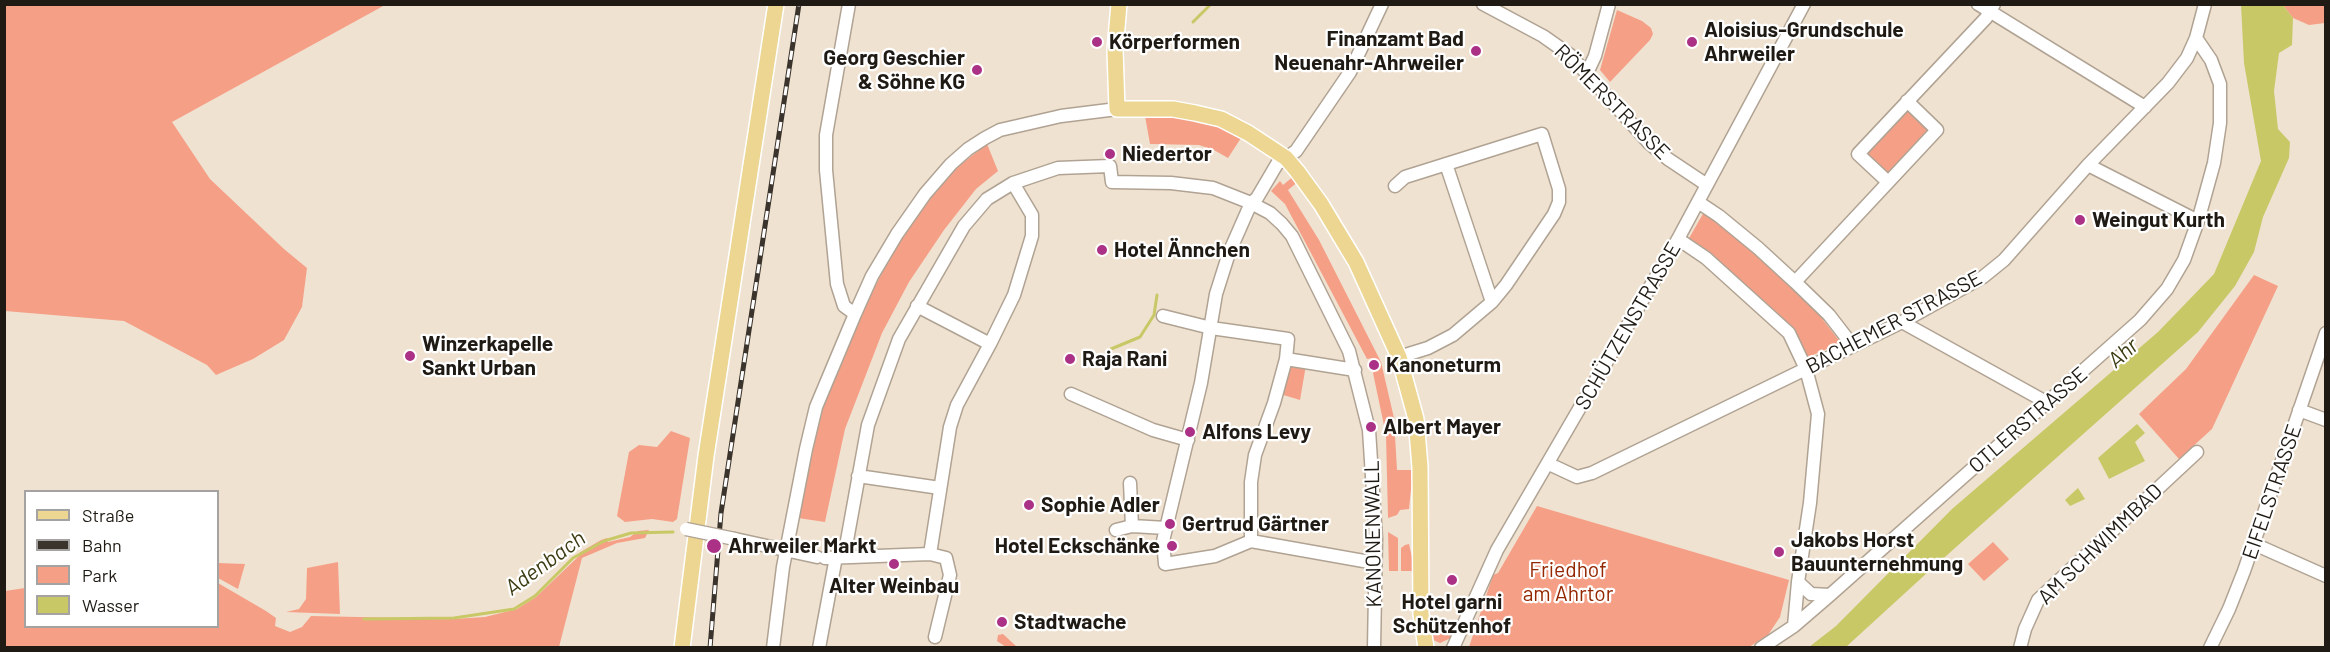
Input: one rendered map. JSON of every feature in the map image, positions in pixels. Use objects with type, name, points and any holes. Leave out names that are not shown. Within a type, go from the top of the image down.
[{"type":"main road","points":[[682,648],[705,468],[776,4]]},
{"type":"main road","points":[[1119,4],[1115,50],[1117,109],[1173,109],[1221,120],[1248,133],[1286,159],[1321,204],[1356,262],[1399,357],[1416,419],[1420,467],[1421,614],[1426,648]]},
{"type":"street","points":[[849,4],[826,135],[826,170],[837,285],[844,306],[855,314]]},
{"type":"street","points":[[1375,563],[1251,541],[1215,556],[1165,564],[1163,542],[1188,440],[1216,294],[1229,253],[1251,202],[1257,198],[1277,164],[1296,151],[1350,72],[1382,4]]},
{"type":"street","name":"RÖMERSTRASSE","points":[[1483,4],[1544,36],[1570,55],[1649,143],[1668,159],[1707,185]]},
{"type":"street","points":[[1587,73],[1595,56],[1609,4]]},
{"type":"street","name":"SCHÜTZENSTRASSE","points":[[1454,648],[1493,558],[1678,238],[1804,4]]},
{"type":"street","points":[[1978,4],[1992,8],[2145,107]]},
{"type":"street","name":"BACHEMER STRASSE","points":[[1549,464],[1577,477],[1592,473],[1961,291],[2004,260],[2088,165],[2168,83],[2187,58],[2196,38],[2205,4]]},
{"type":"street","points":[[1888,182],[1858,154],[1992,8]]},
{"type":"street","name":"OTLERSTRASSE","points":[[1761,648],[1794,626],[1830,596],[2140,320],[2167,289],[2184,260],[2198,221],[2214,163],[2220,123],[2220,84],[2211,60],[2196,38]]},
{"type":"street","points":[[1795,282],[1937,130],[1907,101]]},
{"type":"street","points":[[773,648],[787,550],[816,407],[872,276],[897,234],[925,194],[968,149],[1000,130],[1061,116],[1117,109]]},
{"type":"street","points":[[1395,186],[1405,177],[1542,134],[1559,189],[1559,202],[1554,214],[1492,302],[1454,335],[1428,348],[1399,357]]},
{"type":"street","points":[[1446,164],[1492,302]]},
{"type":"street","points":[[2088,165],[2198,221]]},
{"type":"street","name":"KANONENWALL","points":[[1013,183],[1058,168],[1110,166],[1112,182],[1171,183],[1213,188],[1251,202],[1270,213],[1292,236],[1349,351],[1369,430],[1375,500],[1374,648]]},
{"type":"street","points":[[819,648],[831,557],[858,476],[868,426],[899,339],[964,226],[987,199],[1013,183],[1032,215],[1032,236],[1014,295],[957,405],[950,427],[930,554]]},
{"type":"street","points":[[1698,202],[1750,241],[1795,282],[1829,315],[1852,346]]},
{"type":"street","points":[[1678,238],[1706,258],[1789,333],[1806,369],[1818,414],[1810,503],[1794,626]]},
{"type":"street","points":[[917,306],[990,344]]},
{"type":"street","points":[[1163,316],[1211,328],[1288,339],[1286,359],[1274,403],[1255,455],[1251,482],[1251,541]]},
{"type":"street","points":[[1902,322],[2046,402]]},
{"type":"street","name":"EIFELSTRASSE","points":[[2210,648],[2229,609],[2254,544],[2325,333]]},
{"type":"street","points":[[1286,359],[1355,370]]},
{"type":"street","points":[[1071,394],[1153,430],[1188,440]]},
{"type":"street","points":[[2300,410],[2325,420]]},
{"type":"street","name":"AM SCHWIMMBAD","points":[[2020,648],[2025,629],[2038,600],[2197,452]]},
{"type":"street","points":[[858,476],[940,489]]},
{"type":"street","points":[[1130,483],[1132,526]]},
{"type":"street","points":[[1116,530],[1132,526],[1166,528]]},
{"type":"street","points":[[683,529],[831,557],[930,554],[946,558],[950,575],[935,637]]},
{"type":"street","points":[[2254,544],[2325,576]]},
{"type":"street","points":[[1798,582],[1811,594],[1830,596]]},
{"type":"green space","points":[[4,5],[385,5],[172,122],[210,179],[307,268],[302,307],[284,340],[253,359],[216,375],[207,365],[124,321],[5,311]]},
{"type":"green space","points":[[2283,5],[2325,5],[2325,23],[2309,25],[2293,18]]},
{"type":"green space","points":[[1617,10],[1642,21],[1651,28],[1653,34],[1610,82],[1600,70]]},
{"type":"green space","points":[[1907,110],[1928,130],[1888,173],[1867,153]]},
{"type":"green space","points":[[1159,114],[1190,117],[1224,128],[1241,138],[1228,158],[1199,145],[1150,144],[1145,116]]},
{"type":"green space","points":[[987,144],[998,171],[976,189],[944,230],[909,282],[882,333],[845,429],[825,522],[798,518],[822,409],[854,325],[902,236],[930,196],[960,165]]},
{"type":"green space","points":[[1295,175],[1299,181],[1288,190],[1319,240],[1381,362],[1394,418],[1397,470],[1413,470],[1409,509],[1400,510],[1397,515],[1388,518],[1386,435],[1373,373],[1378,368],[1378,363],[1373,358],[1367,359],[1285,204],[1271,191],[1280,181],[1283,185]]},
{"type":"green space","points":[[1704,212],[1742,239],[1813,307],[1841,343],[1808,357],[1791,329],[1711,254],[1688,240]]},
{"type":"green space","points":[[2254,275],[2278,286],[2212,429],[2179,459],[2139,414],[2186,369]]},
{"type":"green space","points":[[1289,362],[1306,365],[1300,400],[1280,394]]},
{"type":"green space","points":[[671,431],[690,438],[677,519],[673,522],[652,519],[625,522],[617,516],[629,452],[639,445],[657,447]]},
{"type":"green space","name":"Friedhof am Ahrtor","points":[[1537,506],[1789,580],[1780,617],[1768,635],[1749,647],[1469,647],[1493,575],[1498,573]]},
{"type":"green space","points":[[649,530],[645,538],[617,543],[582,558],[559,647],[5,647],[5,591],[24,588],[24,628],[219,628],[219,584],[266,611],[276,618],[275,626],[290,632],[302,627],[311,616],[454,619],[485,617],[517,609],[536,597],[580,555],[579,553],[601,540],[607,538],[608,542],[630,537],[638,531]]},
{"type":"green space","points":[[1388,532],[1398,538],[1398,571],[1389,571]]},
{"type":"green space","points":[[1993,542],[2009,559],[1984,581],[1968,564]]},
{"type":"green space","points":[[1409,544],[1415,571],[1401,571],[1401,548]]},
{"type":"green space","points":[[338,562],[340,614],[286,612],[299,609],[306,599],[307,568]]},
{"type":"green space","points":[[219,563],[245,564],[238,589],[219,579]]},
{"type":"green space","points":[[1429,618],[1457,625],[1451,638],[1440,643],[1433,640]]},
{"type":"green space","points":[[1003,634],[1017,647],[1006,647],[997,641],[998,635]]},
{"type":"water","points":[[2241,5],[2283,5],[2293,18],[2292,45],[2279,53],[2274,91],[2278,129],[2290,142],[2289,158],[2263,217],[2254,252],[2235,286],[2198,332],[1846,647],[1809,647],[1836,626],[1952,509],[2158,332],[2214,274],[2261,161],[2244,63]]},
{"type":"water","points":[[2137,424],[2145,433],[2135,442],[2145,461],[2109,479],[2098,458]]},
{"type":"water","points":[[2078,488],[2085,499],[2070,506],[2065,500]]},
{"type":"waterway","points":[[1193,22],[1211,4]]},
{"type":"waterway","points":[[1111,349],[1140,337],[1154,315],[1157,295]]},
{"type":"waterway","name":"Adenbach","points":[[364,619],[454,618],[514,609],[535,596],[573,558],[604,541],[631,533],[673,532]]},
{"type":"railway","points":[[710,648],[721,513],[799,4]]},
{"type":"place","name":"Körperformen","points":[[1097,42]]},
{"type":"place","name":"Aloisius-Grundschule Ahrweiler","points":[[1692,42]]},
{"type":"place","name":"Finanzamt Bad Neuenahr-Ahrweiler","points":[[1476,51]]},
{"type":"place","name":"Georg Geschier & Söhne KG","points":[[977,70]]},
{"type":"place","name":"Niedertor","points":[[1110,154]]},
{"type":"place","name":"Weingut Kurth","points":[[2080,220]]},
{"type":"place","name":"Hotel Ännchen","points":[[1102,250]]},
{"type":"place","name":"Winzerkapelle Sankt Urban","points":[[410,356]]},
{"type":"place","name":"Raja Rani","points":[[1070,359]]},
{"type":"place","name":"Kanoneturm","points":[[1374,365]]},
{"type":"place","name":"Albert Mayer","points":[[1371,427]]},
{"type":"place","name":"Alfons Levy","points":[[1190,432]]},
{"type":"place","name":"Sophie Adler","points":[[1029,505]]},
{"type":"place","name":"Gertrud Gärtner","points":[[1170,524]]},
{"type":"place","name":"Ahrweiler Markt","points":[[714,546]]},
{"type":"place","name":"Hotel Eckschänke","points":[[1172,546]]},
{"type":"place","name":"Jakobs Horst Bauunternehmung","points":[[1779,552]]},
{"type":"place","name":"Alter Weinbau","points":[[894,564]]},
{"type":"place","name":"Hotel garni Schützenhof","points":[[1452,580]]},
{"type":"place","name":"Stadtwache","points":[[1002,622]]},
{"type":"water label","name":"Ahr","points":[[2123,353]]}]
